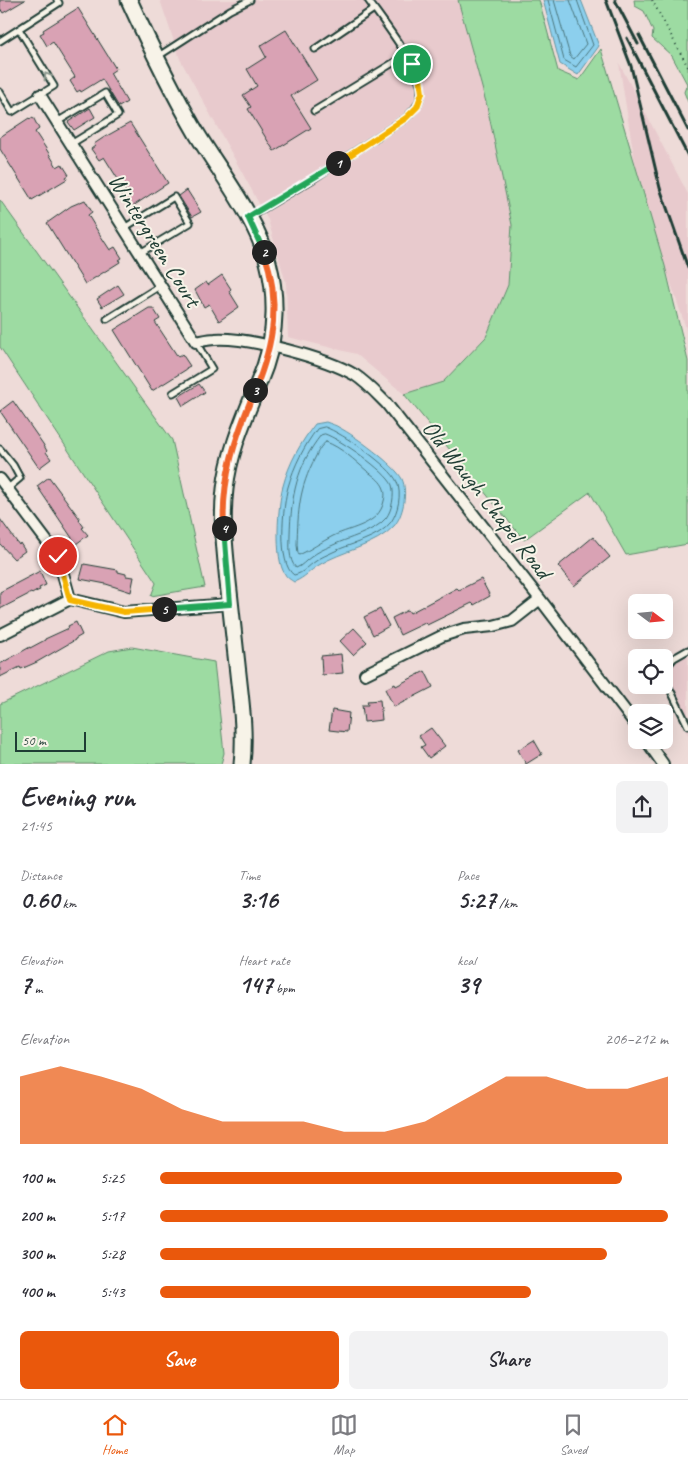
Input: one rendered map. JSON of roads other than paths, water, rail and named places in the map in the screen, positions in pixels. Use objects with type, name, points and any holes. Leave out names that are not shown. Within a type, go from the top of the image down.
[{"type":"street","points":[[129,0],[156,57],[197,134],[248,217],[263,248],[271,276],[274,327],[265,365],[238,432],[229,463],[223,513],[243,733],[242,764]]},
{"type":"street","name":"Wintergreen Court","points":[[40,95],[196,342],[214,339],[270,346]]},
{"type":"street","name":"Old Waugh Chapel Road","points":[[270,346],[338,366],[371,388],[386,403],[628,715]]},
{"type":"street","points":[[0,479],[58,556],[70,600]]},
{"type":"street","points":[[0,635],[70,600],[124,612],[230,604]]},
{"type":"street","points":[[365,674],[442,636],[512,620],[540,600]]},
{"type":"street","points":[[652,749],[663,764]]},
{"type":"lane","points":[[0,41],[59,3],[57,0]]},
{"type":"lane","points":[[156,57],[230,10],[250,0]]},
{"type":"lane","points":[[248,217],[310,181],[406,118],[417,107],[422,93],[420,79],[368,0]]},
{"type":"lane","points":[[315,49],[374,9]]},
{"type":"lane","points":[[0,92],[12,112],[54,86],[19,29]]},
{"type":"lane","points":[[314,111],[406,56]]},
{"type":"lane","points":[[57,122],[105,93],[118,115],[71,144]]},
{"type":"lane","points":[[124,228],[174,197],[190,223],[140,253]]},
{"type":"lane","points":[[108,319],[160,286]]},
{"type":"lane","points":[[173,393],[212,369],[196,342]]},
{"type":"lane","points":[[0,449],[13,465],[20,478],[7,489]]},
{"type":"lane","points":[[673,659],[688,650]]},
{"type":"lane","points":[[672,694],[688,726]]},
{"type":"water","points":[[543,0],[581,0],[599,46],[578,75],[560,64]]},
{"type":"water","points":[[326,422],[337,426],[355,437],[398,473],[404,484],[404,504],[397,522],[387,533],[378,539],[328,560],[294,582],[286,575],[279,557],[278,531],[281,494],[292,461],[300,445],[315,424]]},
{"type":"railway","points":[[606,0],[631,66],[660,188],[688,268]]},
{"type":"railway","points":[[615,0],[638,44]]},
{"type":"railway","points":[[639,35],[688,130]]},
{"type":"railway","points":[[627,38],[688,156]]}]
